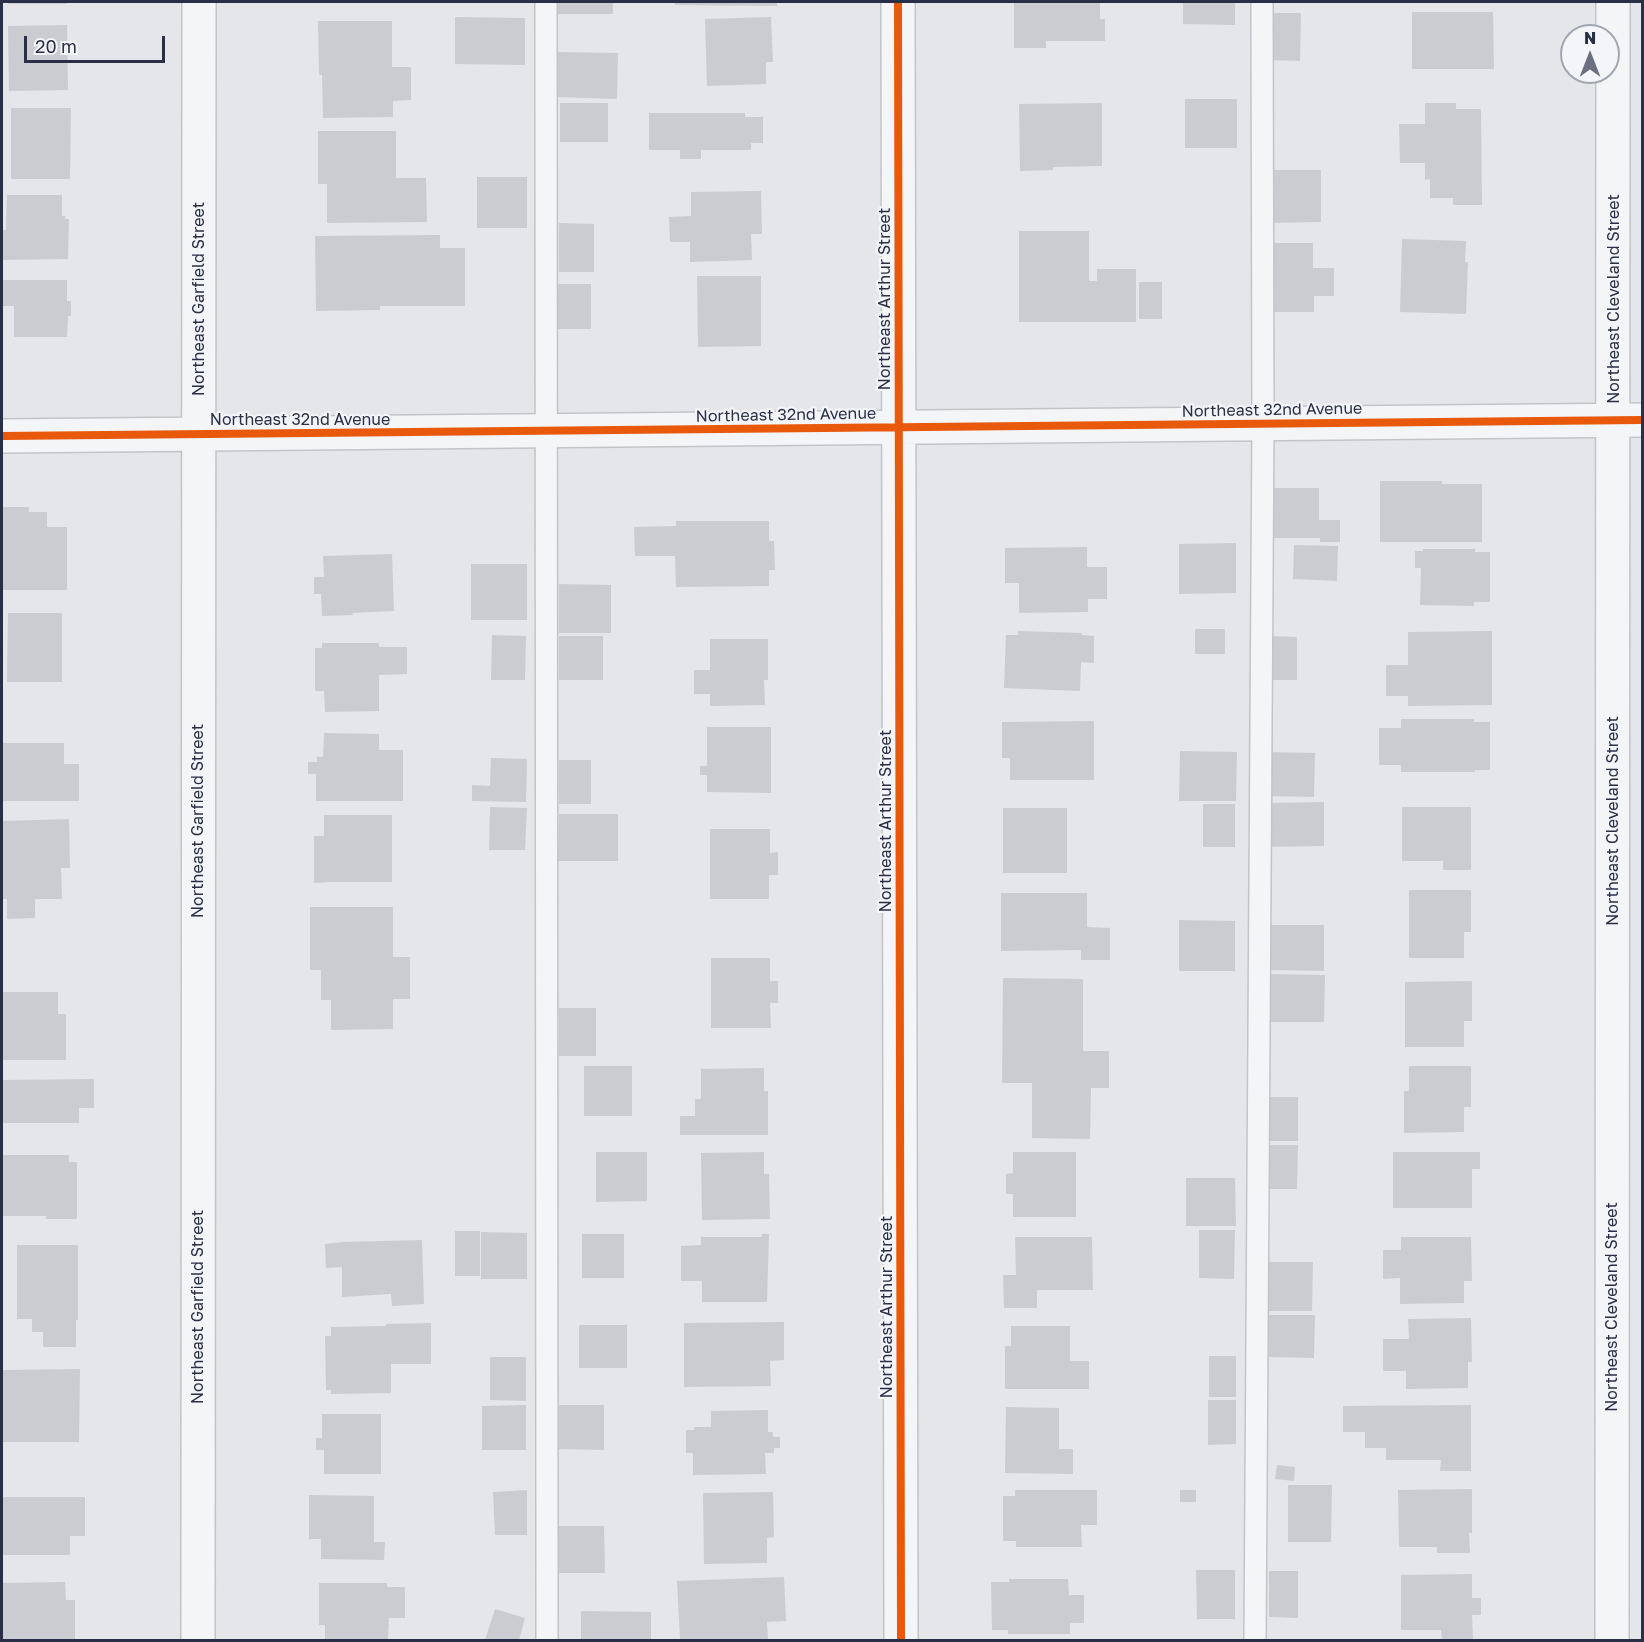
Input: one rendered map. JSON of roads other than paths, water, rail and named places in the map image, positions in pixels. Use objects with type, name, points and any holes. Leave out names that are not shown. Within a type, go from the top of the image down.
[{"type":"street","name":"Northeast Garfield Street","points":[[198,1641],[199,2]]},
{"type":"street","name":"Northeast Arthur Street","points":[[898,2],[901,1641]]},
{"type":"street","name":"Northeast Cleveland Street","points":[[1612,1641],[1628,420],[1614,2]]},
{"type":"street","name":"Northeast 32nd Avenue","points":[[2,436],[1628,420]]},
{"type":"lane","points":[[546,2],[547,1641]]},
{"type":"lane","points":[[1255,1641],[1263,424],[1262,2]]}]
